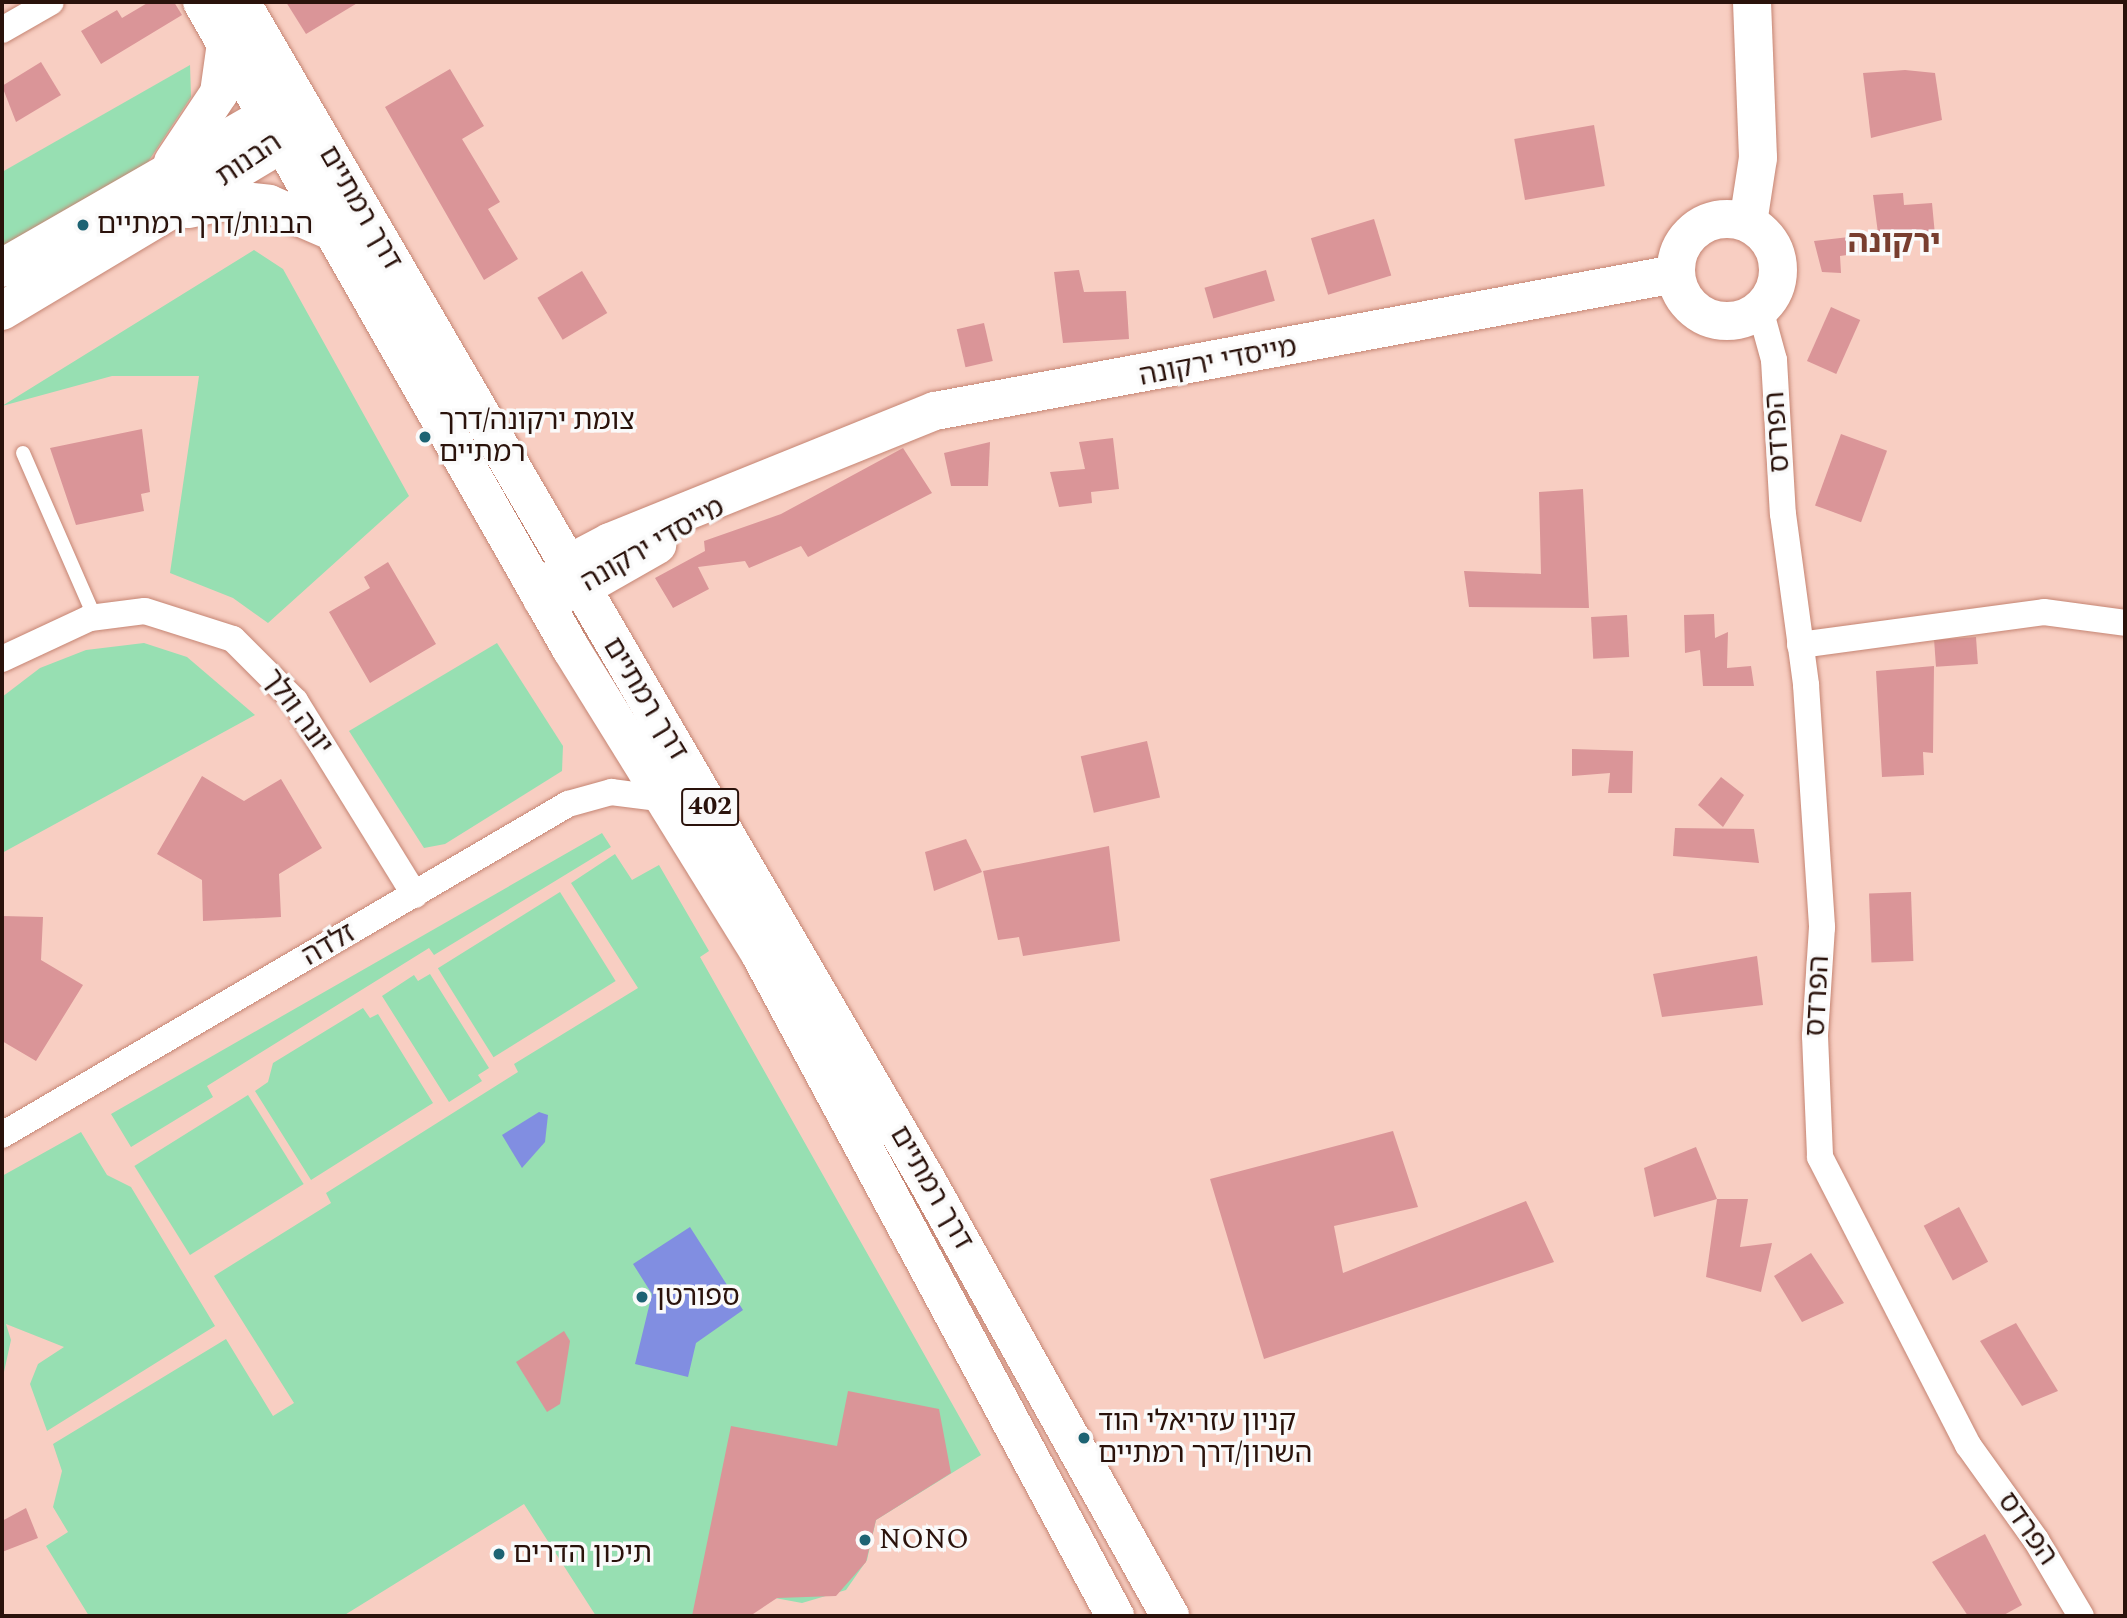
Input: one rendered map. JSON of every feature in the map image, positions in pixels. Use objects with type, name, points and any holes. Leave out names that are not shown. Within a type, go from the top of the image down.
[{"type":"main road","name":"דרך רמתיים","points":[[202,2],[542,599],[761,956],[1104,1607]]},
{"type":"main road","name":"דרך רמתיים","points":[[242,2],[573,577],[918,1165],[1170,1616]]},
{"type":"main road","points":[[1748,223],[1758,158],[1752,2]]},
{"type":"main road","name":"הבנות","points":[[160,177],[209,115],[226,69],[226,43]]},
{"type":"main road","name":"הבנות","points":[[2,311],[156,218],[274,130],[305,112]]},
{"type":"main road","name":"הבנות","points":[[2,268],[160,177],[274,130]]},
{"type":"main road","name":"הבנות","points":[[156,218],[233,200],[305,215],[330,230]]},
{"type":"main road","points":[[1731,218],[1748,223],[1776,255],[1775,284],[1760,309],[1738,320],[1704,317],[1679,292],[1675,274],[1679,250],[1699,226],[1731,218]]},
{"type":"main road","name":"מייסדי ירקונה","points":[[542,599],[573,577],[769,477],[935,411],[1675,274]]},
{"type":"street","points":[[2,30],[51,2]]},
{"type":"street","name":"הפרדס","points":[[1760,309],[1774,360],[1822,927],[1815,1036],[1820,1157],[1968,1446],[2036,1540],[2081,1616]]},
{"type":"street","name":"יונה וולך","points":[[2,659],[38,637],[95,618],[145,611],[191,621],[233,639],[270,670],[415,895]]},
{"type":"street","points":[[1800,645],[2044,612],[2125,623]]},
{"type":"street","name":"זלדה","points":[[2,1135],[568,804],[611,792],[665,799]]},
{"type":"lane","points":[[23,453],[95,618]]},
{"type":"green space","points":[[190,65],[191,97],[142,171],[2,250],[2,172]]},
{"type":"green space","points":[[254,250],[283,269],[409,496],[268,623],[233,598],[170,573],[199,376],[112,376],[2,406]]},
{"type":"green space","points":[[144,643],[187,657],[255,715],[2,853],[2,697],[40,668],[86,650]]},
{"type":"green space","points":[[497,643],[563,746],[562,771],[445,844],[424,848],[349,731]]},
{"type":"green space","points":[[602,833],[611,847],[434,955],[429,948],[207,1086],[213,1097],[131,1147],[111,1114]]},
{"type":"green space","name":"ספורטן","points":[[615,854],[632,880],[659,865],[709,951],[700,957],[981,1455],[876,1520],[867,1560],[846,1590],[802,1603],[764,1596],[750,1616],[596,1616],[524,1504],[343,1616],[89,1616],[46,1546],[68,1532],[53,1507],[62,1471],[53,1444],[226,1339],[273,1416],[294,1403],[214,1276],[331,1203],[326,1193],[518,1072],[514,1064],[638,988],[571,883]]},
{"type":"green space","points":[[560,892],[616,981],[494,1057],[438,968]]},
{"type":"green space","points":[[430,974],[489,1068],[478,1075],[482,1081],[449,1102],[382,996],[414,975],[418,981]]},
{"type":"green space","points":[[363,1008],[370,1018],[378,1014],[433,1103],[311,1180],[255,1091],[268,1082],[273,1063]]},
{"type":"green space","points":[[248,1095],[304,1184],[190,1255],[134,1166]]},
{"type":"green space","points":[[81,1132],[107,1175],[131,1187],[215,1326],[47,1431],[30,1384],[38,1364],[64,1347],[6,1324],[11,1340],[2,1381],[2,1176]]},
{"type":"water","points":[[539,1112],[548,1115],[545,1142],[522,1168],[502,1135]]},
{"type":"water","points":[[690,1227],[743,1310],[696,1343],[688,1377],[635,1364],[652,1294],[633,1264]]},
{"type":"building","points":[[149,2],[174,2],[182,15],[101,64],[81,31],[117,10],[122,18]]},
{"type":"building","points":[[286,2],[359,2],[306,34]]},
{"type":"building","points":[[41,62],[61,95],[16,122],[2,86]]},
{"type":"building","points":[[450,69],[484,126],[462,139],[500,202],[488,209],[518,259],[484,280],[385,107]]},
{"type":"building","points":[[1905,70],[1935,73],[1942,120],[1871,138],[1863,73]]},
{"type":"building","points":[[1594,125],[1605,186],[1525,200],[1514,139]]},
{"type":"building","points":[[1903,193],[1904,205],[1932,203],[1935,235],[1879,241],[1873,195]]},
{"type":"building","points":[[1374,219],[1391,275],[1328,295],[1311,238]]},
{"type":"building","points":[[1858,236],[1861,253],[1840,256],[1841,273],[1822,272],[1814,241]]},
{"type":"building","points":[[1079,270],[1084,292],[1126,291],[1129,339],[1063,343],[1054,272]]},
{"type":"building","points":[[1266,270],[1275,301],[1213,318],[1204,288]]},
{"type":"building","points":[[582,271],[607,313],[563,340],[537,298]]},
{"type":"building","points":[[1831,307],[1860,320],[1836,374],[1807,361]]},
{"type":"building","points":[[984,323],[993,361],[965,367],[957,329]]},
{"type":"building","points":[[142,429],[150,492],[141,494],[144,511],[76,525],[50,448]]},
{"type":"building","points":[[1841,434],[1887,451],[1861,522],[1815,505]]},
{"type":"building","points":[[1113,438],[1119,489],[1091,492],[1092,503],[1059,507],[1050,472],[1085,469],[1079,442]]},
{"type":"building","points":[[990,442],[988,486],[951,486],[944,453]]},
{"type":"building","points":[[903,448],[932,493],[808,557],[801,546],[749,568],[745,561],[698,567],[709,589],[673,608],[655,578],[705,551],[704,541],[781,514]]},
{"type":"building","points":[[1583,489],[1589,608],[1469,607],[1464,571],[1541,574],[1539,492]]},
{"type":"building","points":[[388,562],[436,644],[370,683],[329,612],[370,588],[364,577]]},
{"type":"building","points":[[1714,614],[1715,638],[1728,632],[1727,668],[1751,666],[1754,686],[1703,686],[1700,650],[1685,653],[1684,615]]},
{"type":"building","points":[[1627,615],[1629,657],[1593,659],[1591,617]]},
{"type":"building","points":[[1976,637],[1978,664],[1936,667],[1934,640]]},
{"type":"building","points":[[1934,666],[1933,753],[1923,752],[1924,775],[1882,777],[1876,671]]},
{"type":"building","points":[[1147,741],[1160,798],[1094,813],[1081,756]]},
{"type":"building","points":[[1572,749],[1633,751],[1632,793],[1608,793],[1610,773],[1572,776]]},
{"type":"building","points":[[202,776],[244,801],[281,779],[322,848],[279,874],[281,917],[203,921],[202,880],[157,854]]},
{"type":"building","points":[[1721,777],[1744,795],[1723,827],[1698,805]]},
{"type":"building","points":[[1675,828],[1754,829],[1759,863],[1673,856]]},
{"type":"building","points":[[966,839],[982,872],[934,891],[925,852]]},
{"type":"building","points":[[1109,846],[1120,941],[1023,956],[1019,937],[998,940],[983,871]]},
{"type":"building","points":[[1911,892],[1913,961],[1871,962],[1869,893]]},
{"type":"building","points":[[2,916],[43,917],[41,960],[83,985],[36,1061],[2,1041]]},
{"type":"building","points":[[1757,956],[1763,1005],[1662,1017],[1653,974]]},
{"type":"building","points":[[1393,1131],[1418,1207],[1334,1226],[1343,1273],[1526,1201],[1554,1262],[1264,1359],[1210,1179]]},
{"type":"building","points":[[1696,1147],[1717,1199],[1654,1217],[1644,1168]]},
{"type":"building","points":[[1717,1199],[1748,1199],[1740,1247],[1772,1243],[1761,1292],[1706,1277]]},
{"type":"building","points":[[1959,1207],[1988,1262],[1953,1281],[1924,1226]]},
{"type":"building","points":[[1811,1253],[1844,1303],[1802,1322],[1774,1276]]},
{"type":"building","points":[[2016,1323],[2058,1391],[2022,1406],[1980,1341]]},
{"type":"building","points":[[564,1331],[570,1341],[560,1404],[547,1412],[516,1362]]},
{"type":"building","points":[[848,1391],[939,1409],[951,1473],[876,1520],[866,1562],[836,1596],[777,1598],[750,1616],[692,1616],[731,1426],[837,1446]]},
{"type":"building","points":[[26,1508],[38,1538],[2,1552],[2,1521]]},
{"type":"building","points":[[1985,1534],[2022,1605],[2002,1616],[1968,1616],[1932,1562]]},
{"type":"place","name":"הבנות/דרך רמתיים","points":[[83,225]]},
{"type":"place","name":"צומת ירקונה/דרך רמתיים","points":[[425,437]]},
{"type":"place","name":"ספורטן","points":[[642,1297]]},
{"type":"place","name":"קניון עזריאלי הוד השרון/דרך רמתיים","points":[[1084,1438]]},
{"type":"place","name":"NONO","points":[[865,1540]]},
{"type":"place","name":"תיכון הדרים","points":[[499,1554]]},
{"type":"district","name":"ירקונה","points":[[1894,243]]}]
